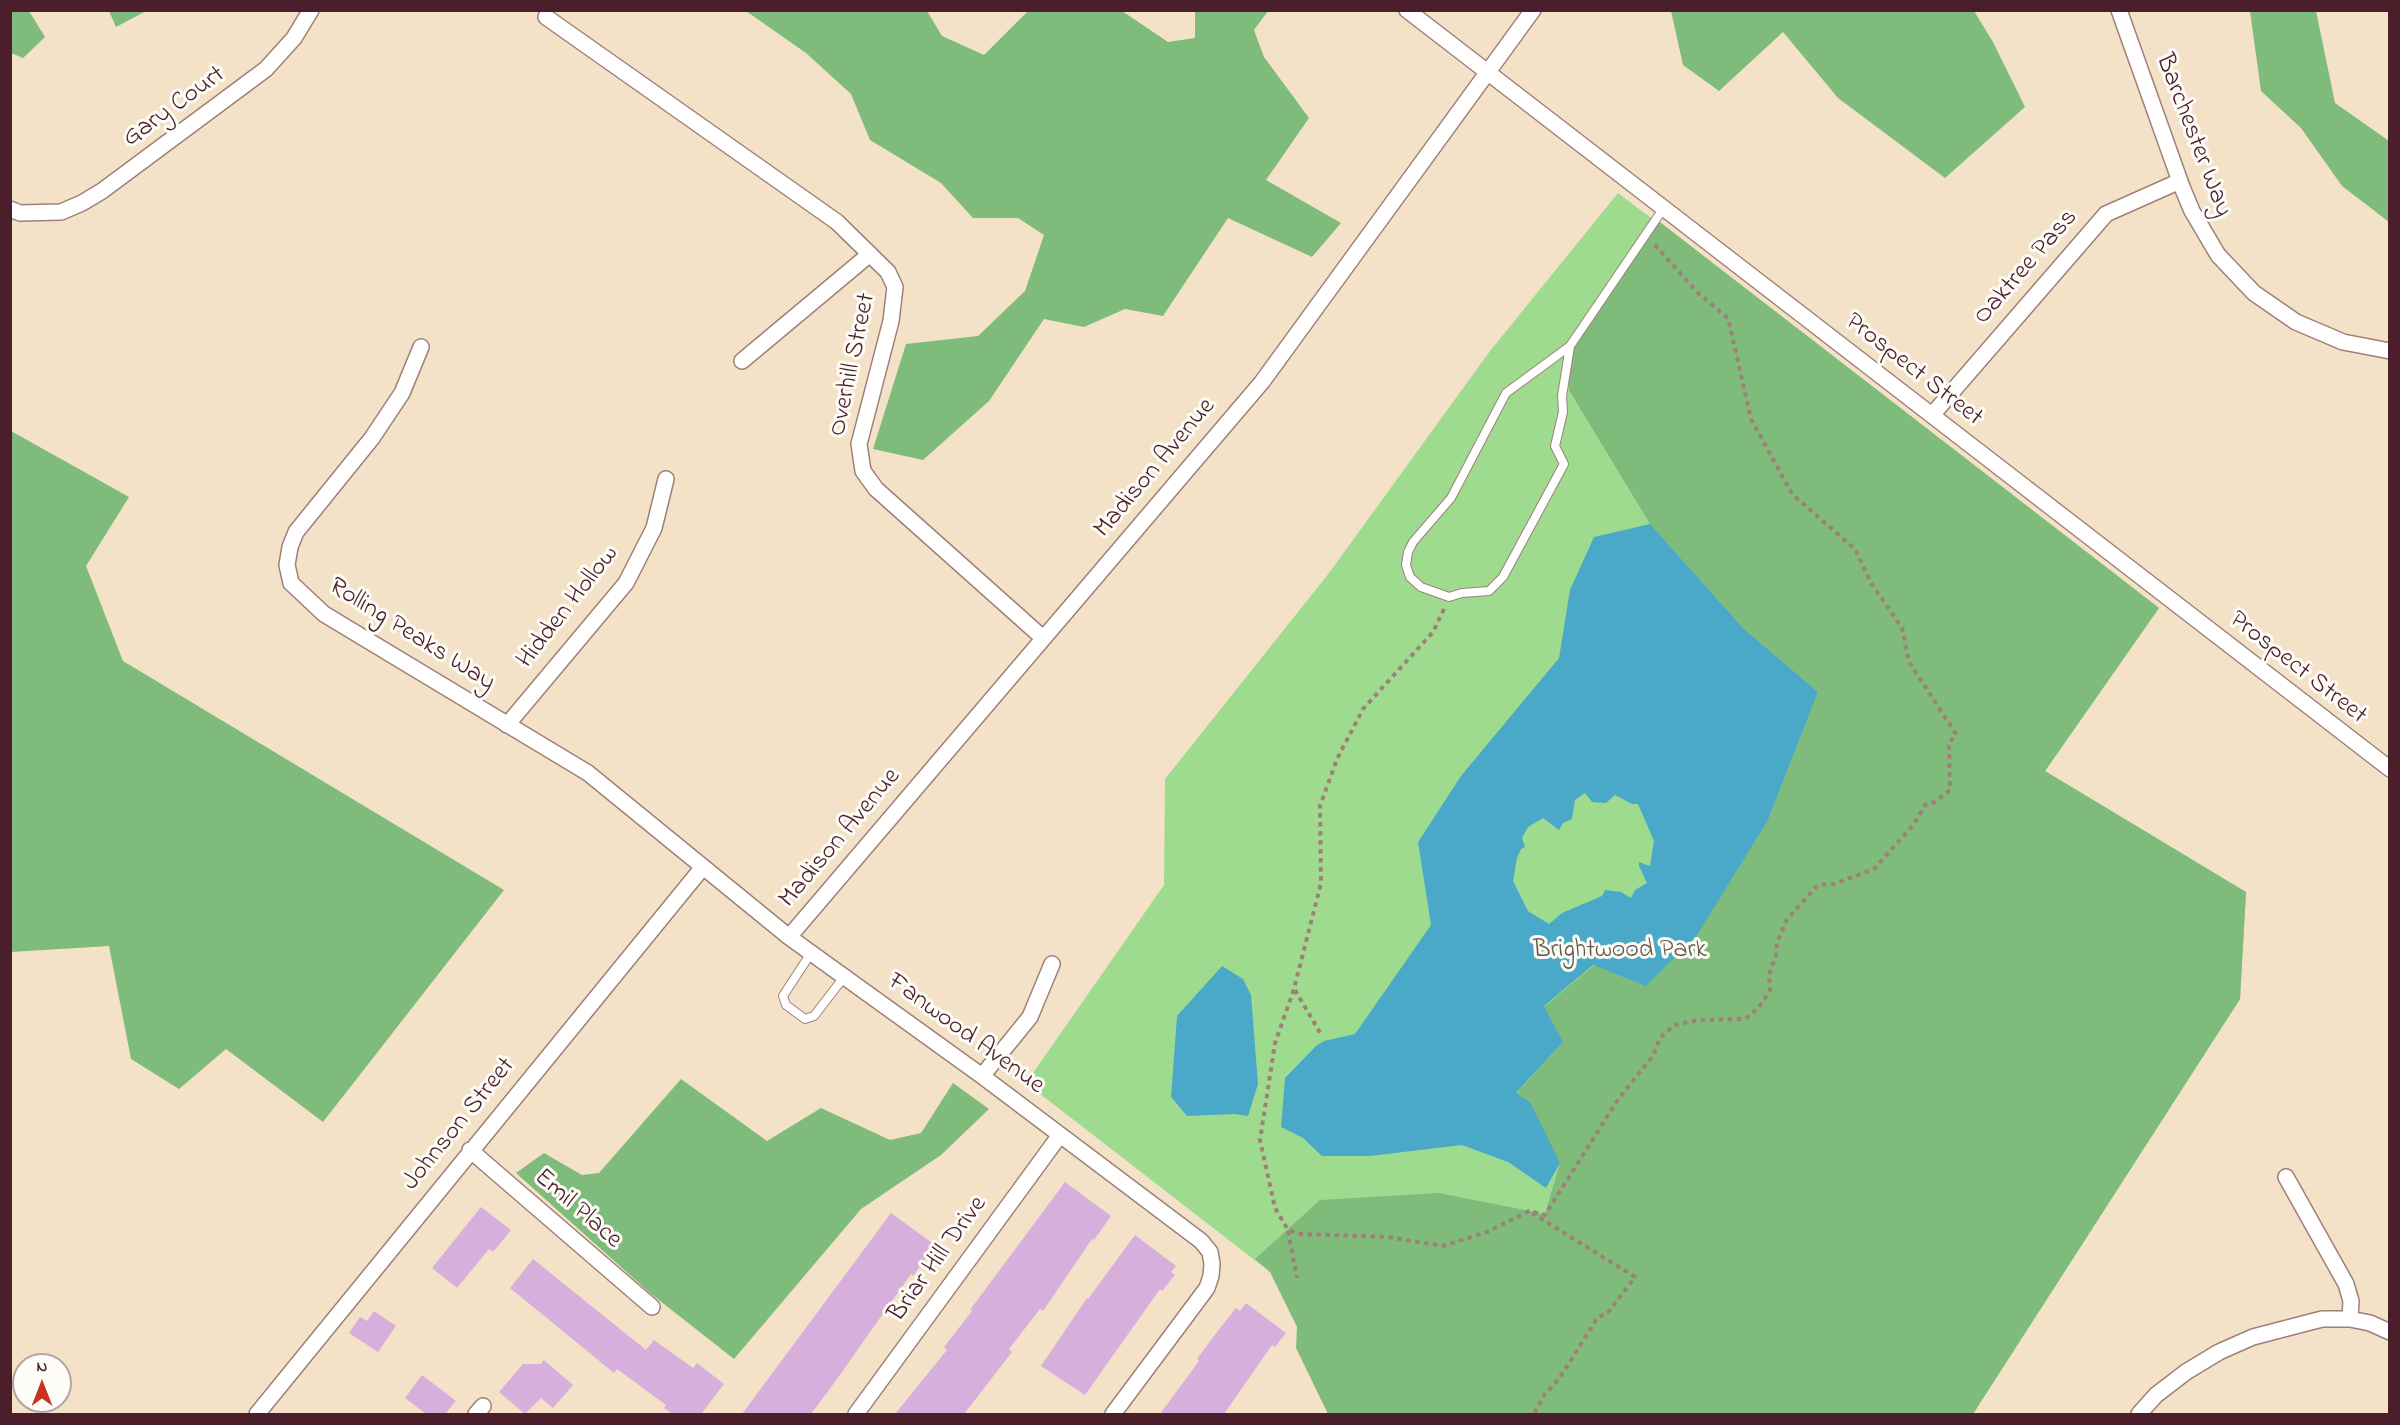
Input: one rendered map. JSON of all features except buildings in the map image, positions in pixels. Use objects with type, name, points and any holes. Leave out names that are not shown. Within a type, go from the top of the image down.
[{"type":"street","name":"Gary Court","points":[[10,209],[20,213],[61,212],[102,191],[250,82],[281,54],[311,10]]},
{"type":"street","name":"Prospect Street","points":[[1407,10],[2390,770]]},
{"type":"street","name":"Madison Avenue","points":[[789,937],[1262,382],[1533,10]]},
{"type":"street","name":"Barchester Way","points":[[2119,10],[2192,211],[2204,233],[2235,275],[2274,309],[2319,333],[2352,344],[2390,351]]},
{"type":"street","name":"Overhill Street","points":[[546,17],[837,222],[888,272],[895,287],[891,321],[859,444],[863,471],[876,489],[1043,638]]},
{"type":"street","name":"Oaktree Pass","points":[[1932,416],[2106,214],[2180,181]]},
{"type":"street","points":[[742,361],[870,254]]},
{"type":"street","name":"Rolling Peaks Way","points":[[421,347],[402,393],[372,438],[296,532],[290,547],[287,565],[291,583],[324,614],[588,772],[703,867]]},
{"type":"street","name":"Hidden Hollow","points":[[507,725],[626,583],[654,528],[666,479]]},
{"type":"street","name":"Fanwood Avenue","points":[[703,867],[789,937],[982,1076],[1202,1241],[1210,1252],[1212,1264],[1207,1288],[1113,1414]]},
{"type":"street","name":"Johnson Street","points":[[257,1414],[703,867]]},
{"type":"street","points":[[982,1076],[1030,1017],[1052,964]]},
{"type":"street","name":"Briar Hill Drive","points":[[856,1414],[1060,1135]]},
{"type":"street","name":"Emil Place","points":[[470,1150],[652,1307]]},
{"type":"street","points":[[2286,1177],[2346,1284],[2351,1301],[2350,1319]]},
{"type":"street","points":[[2139,1414],[2156,1395],[2186,1372],[2219,1352],[2253,1337],[2322,1319],[2350,1319],[2370,1323],[2390,1332]]},
{"type":"lane","points":[[1570,346],[1562,396],[1563,412],[1555,446],[1564,464],[1503,577],[1489,591],[1462,593],[1449,597],[1421,587],[1410,577],[1406,565],[1408,552],[1413,542],[1451,498],[1506,393],[1570,346],[1663,209]]},
{"type":"lane","points":[[811,953],[783,996],[786,1005],[805,1019],[814,1017],[844,977]]},
{"type":"path","points":[[1288,1230],[1301,1234],[1388,1237],[1443,1246],[1487,1232],[1529,1211],[1545,1215],[1619,1098],[1653,1056],[1660,1038],[1674,1025],[1699,1020],[1744,1019],[1750,1016],[1770,990],[1769,975],[1776,955],[1777,943],[1787,919],[1818,885],[1834,884],[1874,869],[1914,824],[1925,805],[1935,802],[1950,790],[1949,743],[1956,734],[1909,662],[1902,628],[1871,583],[1855,549],[1792,494],[1751,419],[1728,318],[1698,293],[1645,235]]},
{"type":"path","points":[[1297,1278],[1288,1230],[1275,1208],[1260,1140],[1275,1043],[1294,989],[1321,883],[1320,806],[1337,759],[1364,709],[1433,632],[1449,597]]},
{"type":"path","points":[[1294,989],[1322,1036]]},
{"type":"path","points":[[1529,1211],[1635,1277],[1607,1314],[1598,1317],[1559,1379],[1545,1394],[1534,1414]]},
{"type":"green space","points":[[11,10],[29,11],[45,37],[23,58],[11,53]]},
{"type":"green space","points":[[109,11],[146,11],[116,27]]},
{"type":"green space","points":[[746,11],[927,11],[942,36],[984,55],[1028,11],[1122,11],[1168,42],[1195,38],[1195,11],[1268,11],[1254,30],[1264,57],[1309,118],[1266,180],[1341,223],[1312,257],[1228,218],[1163,316],[1125,309],[1084,327],[1044,319],[989,401],[923,460],[873,449],[906,344],[978,336],[1025,291],[1044,235],[1018,218],[973,218],[941,183],[870,140],[851,94],[806,53]]},
{"type":"green space","points":[[1671,11],[1974,11],[1993,42],[2025,107],[1945,178],[1838,98],[1783,32],[1719,91],[1683,65]]},
{"type":"green space","points":[[2250,11],[2316,11],[2335,103],[2389,141],[2389,222],[2342,186],[2301,128],[2261,91]]},
{"type":"green space","name":"Brightwood Park","points":[[1618,193],[1810,338],[2159,608],[2045,771],[2246,892],[2240,999],[1973,1414],[1270,1272],[1026,1083],[1164,885],[1165,779],[1329,573],[1490,351]]},
{"type":"green space","points":[[1656,219],[2159,608],[2045,771],[2246,892],[2240,999],[1973,1414],[1328,1414],[1296,1348],[1297,1327],[1270,1272],[1255,1259],[1320,1200],[1439,1193],[1545,1214],[1560,1163],[1516,1094],[1563,1042],[1544,1007],[1768,820],[1818,692],[1744,629],[1650,524],[1569,390],[1570,346]]},
{"type":"green space","points":[[11,431],[129,497],[86,566],[123,661],[504,890],[323,1122],[226,1049],[179,1089],[131,1059],[109,946],[11,952]]},
{"type":"green space","points":[[681,1079],[767,1141],[821,1108],[890,1140],[921,1133],[953,1083],[989,1109],[941,1155],[861,1209],[734,1359],[650,1293],[516,1173],[544,1153],[582,1175],[599,1173]]},
{"type":"water","points":[[1650,524],[1744,629],[1818,692],[1768,820],[1697,935],[1646,986],[1593,965],[1544,1006],[1563,1042],[1516,1093],[1530,1102],[1560,1163],[1546,1188],[1508,1162],[1462,1145],[1370,1156],[1322,1156],[1303,1138],[1281,1127],[1285,1078],[1316,1046],[1324,1041],[1355,1034],[1431,925],[1418,842],[1461,776],[1559,658],[1570,590],[1594,537]],"holes":[[[1585,793],[1592,802],[1606,803],[1615,795],[1632,804],[1638,804],[1654,841],[1650,866],[1639,862],[1647,883],[1635,890],[1631,898],[1621,892],[1605,890],[1602,896],[1562,913],[1549,924],[1528,911],[1513,881],[1517,858],[1521,849],[1525,847],[1522,838],[1528,827],[1543,818],[1559,830],[1563,823],[1572,819],[1575,800]]]},
{"type":"water","points":[[1222,966],[1243,979],[1251,995],[1258,1084],[1248,1116],[1235,1114],[1187,1116],[1171,1097],[1177,1016]]}]
